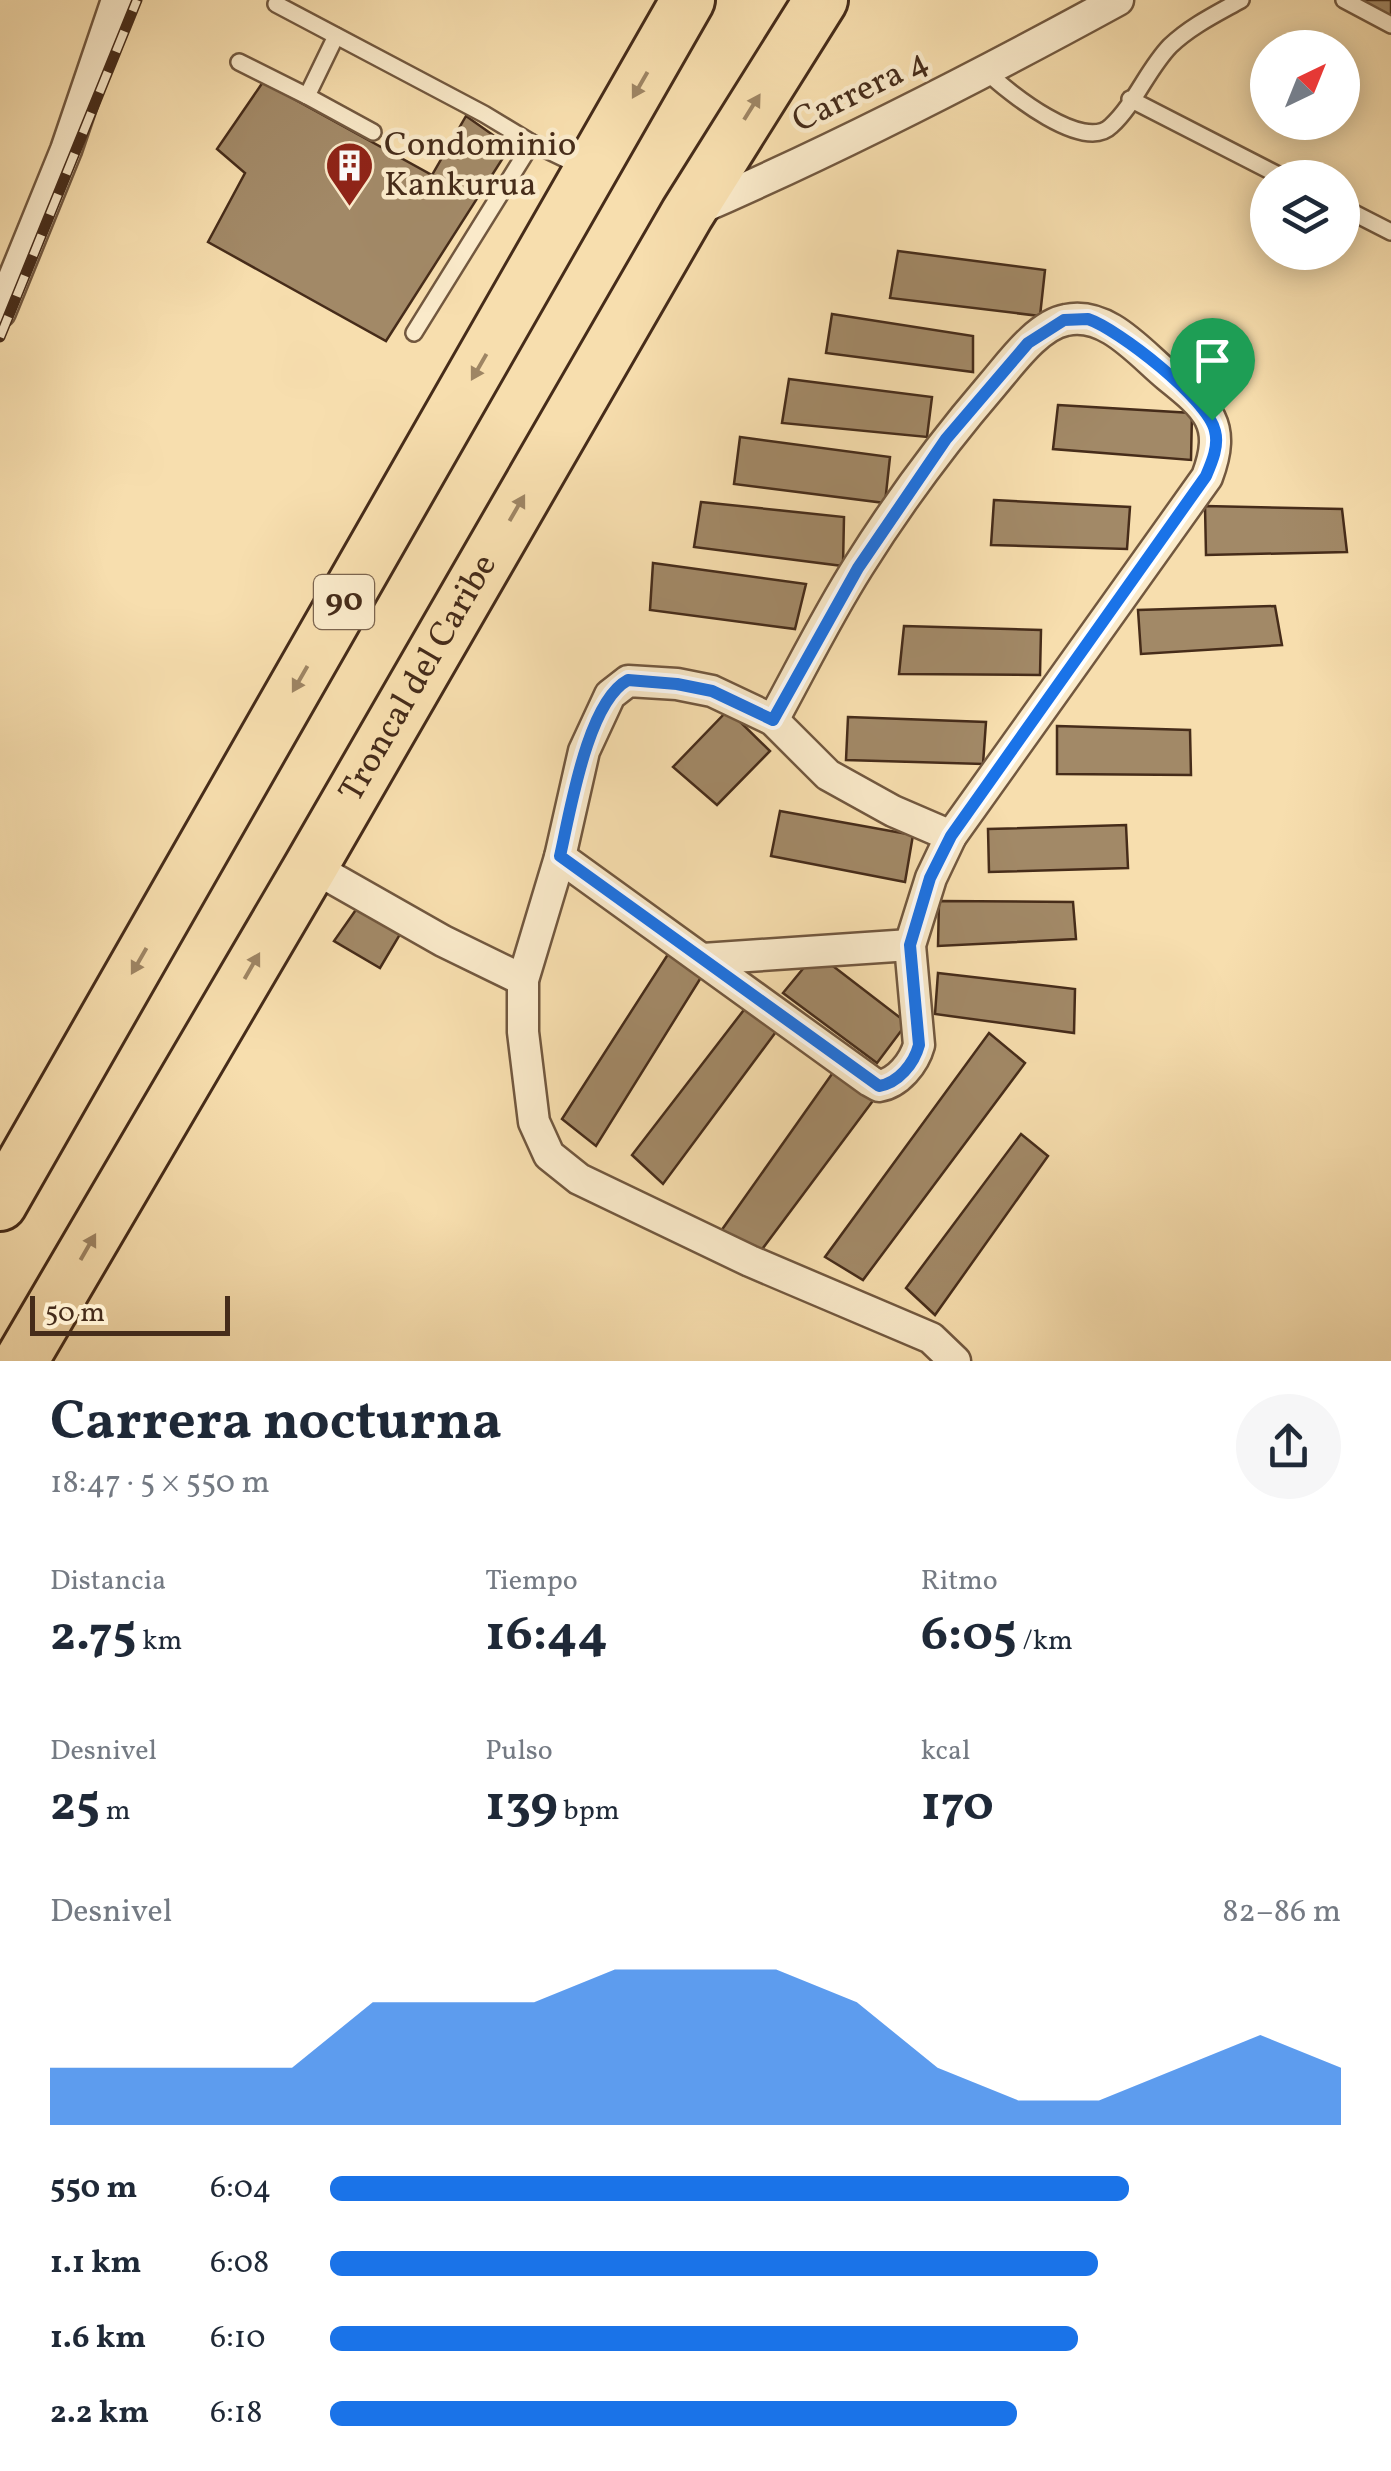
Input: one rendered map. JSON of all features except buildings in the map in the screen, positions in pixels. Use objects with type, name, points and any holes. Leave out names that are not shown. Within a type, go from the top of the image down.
[{"type":"highway","name":"90","points":[[0,1204],[688,0]]},
{"type":"highway","name":"Troncal del Caribe","points":[[21,1361],[312,866],[687,214],[821,0]]},
{"type":"street","points":[[0,312],[66,150],[118,0]]},
{"type":"street","name":"Carrera 4","points":[[687,214],[792,168],[987,72],[1118,0]]},
{"type":"street","points":[[560,856],[879,1086],[897,1078],[916,1058],[919,1045],[910,945],[930,878],[951,836],[1206,476],[1217,436],[1200,401],[1107,325],[1088,319],[1064,320],[1028,343],[946,439],[858,568],[773,720]]},
{"type":"street","points":[[951,836],[828,776],[773,720],[712,691],[628,680],[618,686],[584,750],[560,856],[523,980],[523,1032],[534,1122],[549,1154],[579,1179],[750,1261],[931,1338],[955,1361]]},
{"type":"street","points":[[312,866],[523,980]]},
{"type":"street","points":[[703,959],[910,945]]},
{"type":"lane","points":[[987,72],[1072,131],[1090,135],[1105,132],[1170,46],[1194,26],[1241,0]]},
{"type":"lane","points":[[1344,0],[1391,26]]},
{"type":"lane","points":[[276,4],[590,171]]},
{"type":"lane","points":[[307,96],[336,36]]},
{"type":"lane","points":[[238,62],[373,132]]},
{"type":"lane","points":[[1130,100],[1250,161]]},
{"type":"lane","points":[[414,333],[532,143]]},
{"type":"lane","points":[[1360,217],[1391,232]]},
{"type":"railway","points":[[0,337],[137,0]]},
{"type":"place","name":"Condominio Kankurua","points":[[349,208]]},
{"type":"route","points":[[1088,319],[1107,325],[1200,401],[1212,420],[1217,436],[1206,476],[951,836],[930,878],[910,945],[919,1045],[916,1058],[897,1078],[879,1086],[870,1081],[560,856],[584,750],[618,686],[628,680],[712,691],[773,720],[858,568],[946,439],[1028,343],[1064,320],[1088,319]]}]
